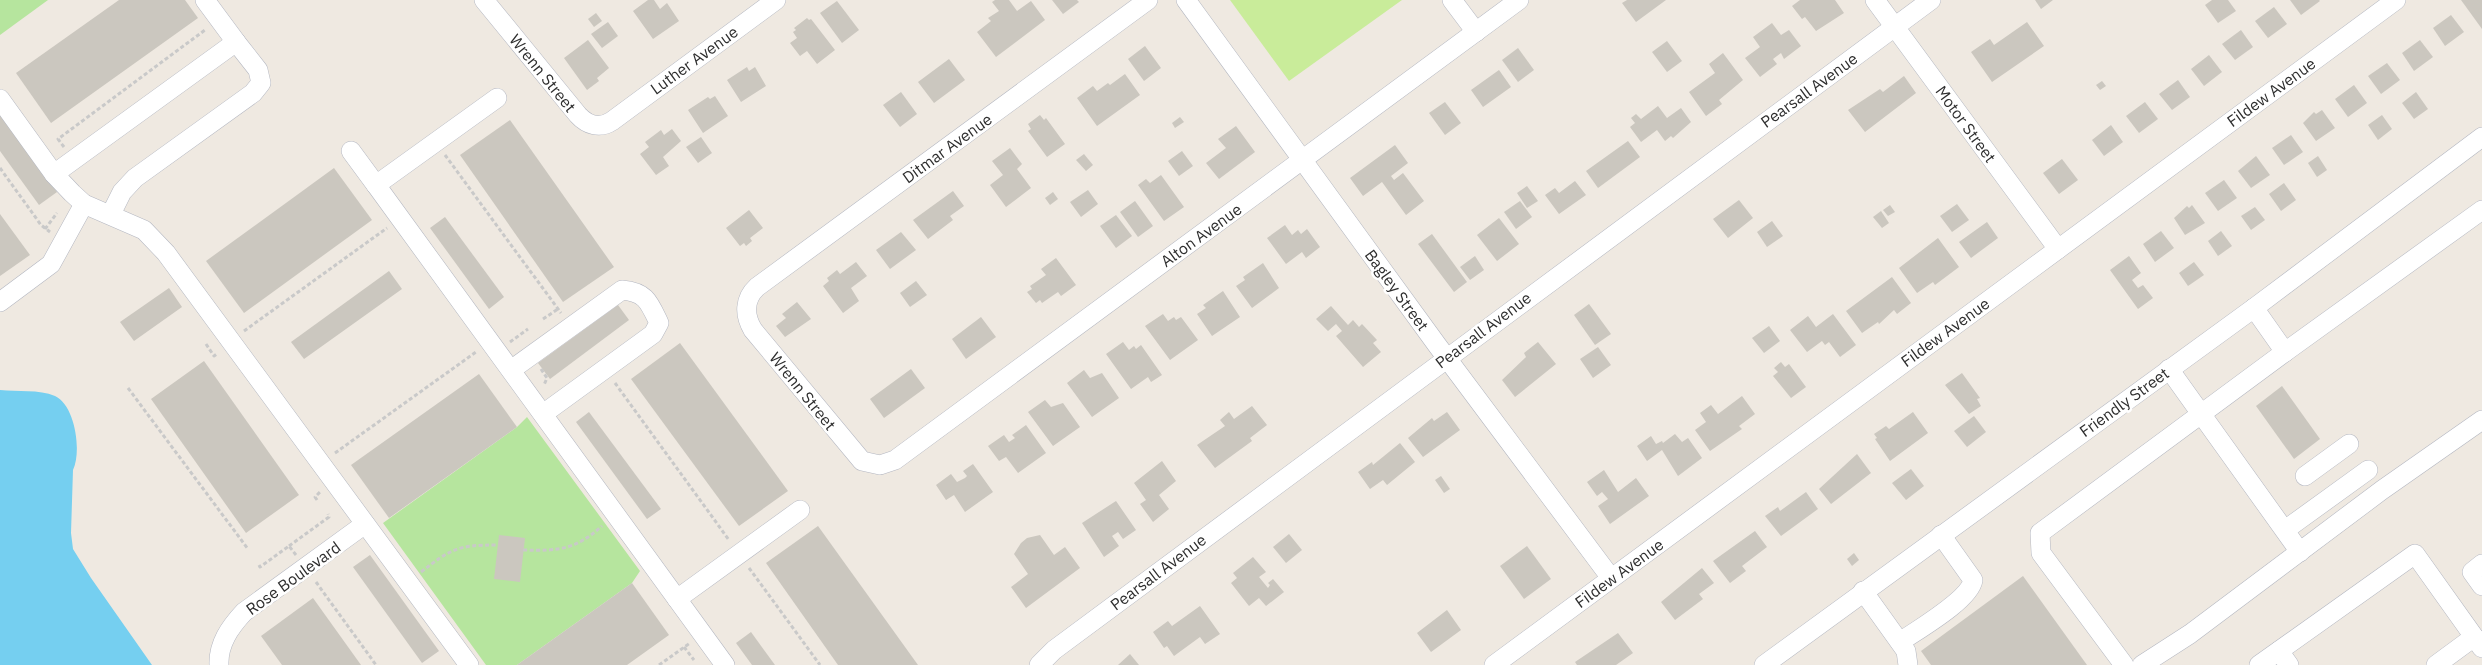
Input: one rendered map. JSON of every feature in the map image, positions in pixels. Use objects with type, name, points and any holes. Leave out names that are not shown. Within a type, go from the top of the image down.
[{"type":"street","points":[[111,214],[122,192],[136,178],[253,93],[261,83],[258,70],[205,0]]},
{"type":"street","name":"Wrenn Street","points":[[484,0],[580,118],[595,126],[604,125],[612,121]]},
{"type":"street","name":"Luther Avenue","points":[[612,121],[776,0]]},
{"type":"street","name":"Ditmar Avenue","points":[[749,298],[757,287],[1148,0]]},
{"type":"street","name":"Bagley Street","points":[[1186,0],[1611,578]]},
{"type":"street","points":[[1452,0],[1476,32]]},
{"type":"street","name":"Alton Avenue","points":[[880,465],[895,460],[1519,0]]},
{"type":"street","name":"Motor Street","points":[[1875,0],[2058,249]]},
{"type":"street","name":"Pearsall Avenue","points":[[1039,665],[1054,650],[1447,357],[1931,0]]},
{"type":"street","name":"Fildew Avenue","points":[[1494,665],[2396,0]]},
{"type":"street","points":[[54,174],[236,42]]},
{"type":"street","points":[[376,185],[497,98]]},
{"type":"street","points":[[0,99],[54,174],[84,204],[111,214],[144,230],[166,253],[468,665]]},
{"type":"street","name":"Friendly Street","points":[[1764,665],[1863,591],[2254,308],[2482,137]]},
{"type":"street","points":[[352,151],[725,665]]},
{"type":"street","points":[[0,302],[51,264],[84,204]]},
{"type":"street","points":[[2124,665],[2041,553],[2040,533],[2285,352],[2482,210]]},
{"type":"street","points":[[511,370],[622,290],[637,291],[649,303],[659,323],[654,334],[543,414]]},
{"type":"street","name":"Wrenn Street","points":[[749,298],[747,318],[753,330],[857,457],[867,463],[880,465]]},
{"type":"street","points":[[2254,308],[2285,352]]},
{"type":"street","points":[[2169,369],[2300,552]]},
{"type":"street","points":[[2142,665],[2190,634],[2482,420]]},
{"type":"street","points":[[2305,476],[2349,444]]},
{"type":"street","points":[[2285,530],[2368,470]]},
{"type":"street","points":[[677,599],[800,510]]},
{"type":"street","name":"Rose Boulevard","points":[[219,665],[221,646],[225,637],[244,612],[365,524]]},
{"type":"street","points":[[1900,642],[1956,602],[1972,586],[1974,580],[1941,535]]},
{"type":"street","points":[[2259,665],[2284,658],[2415,554],[2478,643],[2436,665]]},
{"type":"street","points":[[2482,564],[2472,572],[2482,586]]},
{"type":"street","points":[[1863,591],[1906,651],[1908,665]]},
{"type":"path","points":[[67,152],[58,139],[206,30]]},
{"type":"path","points":[[442,150],[566,320]]},
{"type":"path","points":[[0,168],[41,225],[55,235]]},
{"type":"path","points":[[238,336],[392,224]]},
{"type":"path","points":[[543,319],[558,309]]},
{"type":"path","points":[[332,456],[483,348]]},
{"type":"path","points":[[538,364],[547,378],[541,393]]},
{"type":"path","points":[[610,376],[734,547]]},
{"type":"path","points":[[128,388],[248,550]]},
{"type":"path","points":[[259,564],[260,567],[330,517],[328,514]]},
{"type":"path","points":[[523,550],[568,549],[578,544],[608,521]]},
{"type":"path","points":[[417,576],[457,547],[471,545],[498,546]]},
{"type":"path","points":[[289,546],[300,560]]},
{"type":"path","points":[[744,562],[820,665]]},
{"type":"path","points":[[311,576],[376,665]]},
{"type":"path","points":[[660,665],[694,640]]},
{"type":"path","points":[[684,648],[694,660]]},
{"type":"green space","points":[[0,0],[48,0],[0,35]]},
{"type":"green space","points":[[1230,0],[1402,0],[1289,81]]},
{"type":"green space","points":[[527,417],[640,571],[632,583],[517,665],[486,665],[383,523],[517,427]]},
{"type":"water","points":[[0,390],[49,394],[62,401],[68,409],[77,441],[76,462],[73,470],[71,533],[73,549],[152,665],[0,665]]},
{"type":"building","points":[[119,0],[185,0],[198,18],[51,123],[16,73]]},
{"type":"building","points":[[648,0],[654,0],[660,9],[667,3],[679,21],[653,39],[633,11]]},
{"type":"building","points":[[995,0],[1009,0],[1017,11],[1031,1],[1045,20],[996,57],[977,32],[991,21],[988,18],[999,11],[992,2]]},
{"type":"building","points":[[1052,0],[1077,0],[1079,2],[1063,14]]},
{"type":"building","points":[[1627,0],[1666,0],[1636,22],[1622,3]]},
{"type":"building","points":[[1800,0],[1835,0],[1844,13],[1816,31],[1805,17],[1802,19],[1792,6]]},
{"type":"building","points":[[2035,0],[2053,0],[2041,9]]},
{"type":"building","points":[[2212,0],[2228,0],[2236,11],[2218,23],[2205,5]]},
{"type":"building","points":[[2290,0],[2319,0],[2320,1],[2301,15]]},
{"type":"building","points":[[2461,0],[2482,0],[2482,29]]},
{"type":"building","points":[[837,1],[859,30],[842,43],[820,13]]},
{"type":"building","points":[[2274,7],[2287,24],[2268,38],[2255,21]]},
{"type":"building","points":[[596,13],[602,21],[594,27],[588,19]]},
{"type":"building","points":[[2451,15],[2464,32],[2445,46],[2433,28]]},
{"type":"building","points":[[807,18],[811,19],[835,50],[817,64],[807,51],[800,56],[790,43],[797,38],[793,32],[796,30],[794,28]]},
{"type":"building","points":[[608,22],[618,36],[602,48],[591,34]]},
{"type":"building","points":[[2027,22],[2044,46],[1992,82],[1971,52],[1990,39],[1994,45]]},
{"type":"building","points":[[1772,23],[1781,35],[1789,30],[1801,46],[1784,59],[1781,53],[1773,59],[1777,64],[1760,77],[1745,58],[1760,47],[1753,37]]},
{"type":"building","points":[[2241,30],[2253,47],[2235,60],[2222,44]]},
{"type":"building","points":[[588,40],[609,68],[597,78],[599,81],[587,90],[564,58]]},
{"type":"building","points":[[2420,40],[2433,57],[2414,71],[2402,53]]},
{"type":"building","points":[[1667,41],[1682,61],[1667,72],[1652,52]]},
{"type":"building","points":[[1145,46],[1161,68],[1144,81],[1128,59]]},
{"type":"building","points":[[1518,48],[1534,70],[1518,82],[1502,60]]},
{"type":"building","points":[[1723,53],[1743,80],[1719,100],[1722,104],[1706,116],[1689,92],[1715,73],[1709,64]]},
{"type":"building","points":[[2209,55],[2222,72],[2204,86],[2191,69]]},
{"type":"building","points":[[949,59],[965,80],[934,103],[918,82]]},
{"type":"building","points":[[2387,63],[2400,80],[2381,94],[2368,76]]},
{"type":"building","points":[[747,67],[749,71],[755,67],[766,86],[741,102],[727,80]]},
{"type":"building","points":[[1499,70],[1511,87],[1483,107],[1471,90]]},
{"type":"building","points":[[1125,74],[1140,95],[1097,126],[1077,98],[1093,86],[1097,91],[1108,83],[1110,85]]},
{"type":"building","points":[[1904,76],[1916,93],[1865,132],[1848,110],[1880,89],[1883,92]]},
{"type":"building","points":[[2178,80],[2190,97],[2172,110],[2159,94]]},
{"type":"building","points":[[2102,81],[2106,86],[2100,90],[2096,85]]},
{"type":"building","points":[[2354,85],[2367,103],[2348,117],[2335,99]]},
{"type":"building","points":[[901,92],[917,114],[900,127],[883,105]]},
{"type":"building","points":[[2416,92],[2428,109],[2414,119],[2402,103]]},
{"type":"building","points":[[715,96],[728,116],[703,133],[688,110],[708,97],[710,99]]},
{"type":"building","points":[[1445,102],[1461,123],[1445,135],[1429,113]]},
{"type":"building","points":[[2145,102],[2158,119],[2139,133],[2126,116]]},
{"type":"building","points":[[1658,106],[1667,118],[1681,108],[1691,122],[1673,138],[1671,136],[1665,141],[1657,130],[1641,142],[1630,127],[1635,123],[1631,118],[1636,114],[1641,119]]},
{"type":"building","points":[[2322,110],[2335,128],[2316,141],[2303,123],[2314,112],[2316,114]]},
{"type":"building","points":[[0,112],[57,192],[39,205],[0,151]]},
{"type":"building","points":[[1040,115],[1044,120],[1046,118],[1065,144],[1047,157],[1028,131],[1031,129],[1028,124]]},
{"type":"building","points":[[2382,115],[2392,129],[2378,140],[2368,125]]},
{"type":"building","points":[[1180,117],[1184,122],[1175,128],[1172,123]]},
{"type":"building","points":[[510,120],[614,267],[563,302],[460,155]]},
{"type":"building","points":[[2111,125],[2123,142],[2104,156],[2092,140]]},
{"type":"building","points":[[1236,126],[1255,152],[1219,179],[1206,163],[1226,148],[1218,139]]},
{"type":"building","points":[[672,129],[681,141],[663,157],[669,166],[656,175],[640,154],[649,147],[645,142],[661,130],[664,135]]},
{"type":"building","points":[[2291,135],[2303,152],[2284,165],[2272,148]]},
{"type":"building","points":[[701,137],[712,153],[698,163],[686,147]]},
{"type":"building","points":[[1628,141],[1640,157],[1598,188],[1586,171]]},
{"type":"building","points":[[1395,145],[1408,163],[1391,176],[1394,180],[1403,173],[1424,201],[1406,215],[1382,182],[1363,196],[1350,178]]},
{"type":"building","points":[[1010,148],[1022,164],[1017,169],[1031,188],[1006,207],[990,185],[1003,175],[992,161]]},
{"type":"building","points":[[1182,151],[1193,166],[1179,176],[1168,161]]},
{"type":"building","points":[[1084,154],[1093,165],[1086,171],[1076,160]]},
{"type":"building","points":[[2256,156],[2270,175],[2251,188],[2238,171]]},
{"type":"building","points":[[2318,156],[2327,170],[2317,177],[2308,163]]},
{"type":"building","points":[[2062,159],[2078,180],[2059,194],[2043,173]]},
{"type":"building","points":[[334,168],[372,220],[244,313],[206,261]]},
{"type":"building","points":[[1161,175],[1184,207],[1164,221],[1138,185],[1146,179],[1150,183]]},
{"type":"building","points":[[2224,180],[2237,198],[2218,211],[2205,193]]},
{"type":"building","points":[[1575,181],[1586,195],[1559,214],[1545,195],[1555,188],[1559,193]]},
{"type":"building","points":[[2284,183],[2296,200],[2281,211],[2269,194]]},
{"type":"building","points":[[1527,186],[1538,201],[1527,208],[1517,193]]},
{"type":"building","points":[[1088,190],[1098,204],[1081,217],[1070,202]]},
{"type":"building","points":[[953,191],[964,206],[950,216],[953,220],[928,239],[913,220]]},
{"type":"building","points":[[1053,192],[1058,199],[1050,205],[1045,198]]},
{"type":"building","points":[[1739,200],[1753,218],[1728,238],[1713,219]]},
{"type":"building","points":[[1135,201],[1153,226],[1138,237],[1120,212]]},
{"type":"building","points":[[1520,201],[1532,217],[1516,229],[1504,212]]},
{"type":"building","points":[[1957,204],[1969,220],[1952,232],[1940,216]]},
{"type":"building","points":[[1890,205],[1895,212],[1888,216],[1883,210]]},
{"type":"building","points":[[2192,205],[2205,223],[2185,235],[2174,218],[2187,206],[2189,208]]},
{"type":"building","points":[[2255,207],[2265,220],[2251,230],[2241,216]]},
{"type":"building","points":[[749,210],[763,228],[750,238],[752,241],[746,246],[744,243],[740,246],[726,228]]},
{"type":"building","points":[[1881,211],[1889,223],[1882,228],[1873,217]]},
{"type":"building","points":[[0,214],[30,255],[0,276]]},
{"type":"building","points":[[1116,215],[1132,236],[1116,248],[1100,226]]},
{"type":"building","points":[[445,217],[504,297],[489,309],[430,228]]},
{"type":"building","points":[[1499,218],[1519,244],[1497,261],[1477,235]]},
{"type":"building","points":[[1772,221],[1783,236],[1767,247],[1757,232]]},
{"type":"building","points":[[1987,222],[1998,238],[1971,258],[1959,242]]},
{"type":"building","points":[[1285,225],[1292,235],[1298,230],[1301,234],[1307,229],[1320,247],[1306,258],[1302,252],[1286,264],[1267,238]]},
{"type":"building","points":[[2161,231],[2174,248],[2155,262],[2143,244]]},
{"type":"building","points":[[2221,231],[2232,246],[2218,256],[2208,241]]},
{"type":"building","points":[[901,232],[916,250],[890,269],[876,250]]},
{"type":"building","points":[[1432,234],[1467,282],[1454,292],[1418,244]]},
{"type":"building","points":[[1938,238],[1959,267],[1935,285],[1933,282],[1917,293],[1899,268]]},
{"type":"building","points":[[1475,256],[1484,270],[1470,280],[1460,267]]},
{"type":"building","points":[[2129,256],[2141,273],[2132,280],[2138,288],[2143,285],[2153,298],[2138,309],[2110,270]]},
{"type":"building","points":[[1056,258],[1076,285],[1061,296],[1058,292],[1042,303],[1040,300],[1036,303],[1027,292],[1032,289],[1030,286],[1046,275],[1041,269]]},
{"type":"building","points":[[856,262],[867,276],[851,288],[859,301],[843,313],[823,286],[829,281],[827,278],[837,270],[840,274]]},
{"type":"building","points":[[2194,262],[2204,275],[2188,286],[2179,273]]},
{"type":"building","points":[[1263,263],[1279,288],[1252,308],[1236,286],[1245,280],[1243,277]]},
{"type":"building","points":[[389,271],[402,289],[304,359],[291,342]]},
{"type":"building","points":[[1892,277],[1911,303],[1897,314],[1894,310],[1879,324],[1878,322],[1862,333],[1846,311]]},
{"type":"building","points":[[916,281],[927,295],[910,307],[900,293]]},
{"type":"building","points":[[169,288],[182,307],[134,341],[120,322]]},
{"type":"building","points":[[1223,291],[1240,317],[1212,336],[1197,314],[1206,308],[1203,305]]},
{"type":"building","points":[[797,302],[811,319],[785,337],[776,326],[786,318],[782,314]]},
{"type":"building","points":[[1589,304],[1611,334],[1595,345],[1574,315]]},
{"type":"building","points":[[618,305],[629,320],[550,379],[538,363]]},
{"type":"building","points":[[1331,306],[1348,325],[1353,320],[1359,327],[1362,324],[1377,340],[1373,343],[1381,352],[1363,367],[1336,336],[1342,331],[1336,324],[1328,331],[1316,319]]},
{"type":"building","points":[[1163,314],[1168,321],[1174,317],[1176,320],[1181,317],[1198,340],[1170,360],[1145,326]]},
{"type":"building","points":[[1833,314],[1856,345],[1840,357],[1829,342],[1825,345],[1822,341],[1807,352],[1790,330],[1808,316],[1816,327]]},
{"type":"building","points":[[981,317],[996,337],[966,359],[952,339]]},
{"type":"building","points":[[1769,326],[1780,341],[1764,353],[1752,338]]},
{"type":"building","points":[[1123,342],[1129,350],[1134,346],[1136,349],[1141,345],[1162,375],[1151,382],[1148,377],[1131,389],[1106,354]]},
{"type":"building","points":[[1538,342],[1556,364],[1515,397],[1502,380],[1526,357],[1524,353]]},
{"type":"building","points":[[680,343],[788,491],[739,526],[631,379]]},
{"type":"building","points":[[1598,347],[1611,365],[1593,378],[1580,359]]},
{"type":"building","points":[[204,361],[299,495],[246,533],[151,399]]},
{"type":"building","points":[[1781,362],[1785,367],[1789,364],[1806,387],[1791,398],[1773,376],[1778,372],[1774,368]]},
{"type":"building","points":[[911,369],[925,388],[884,418],[870,399]]},
{"type":"building","points":[[1084,370],[1090,378],[1102,373],[1119,398],[1092,417],[1067,383]]},
{"type":"building","points":[[1962,373],[1980,398],[1977,399],[1981,406],[1969,414],[1945,385]]},
{"type":"building","points":[[479,374],[517,427],[389,518],[351,465]]},
{"type":"building","points":[[2282,386],[2320,439],[2294,459],[2256,406]]},
{"type":"building","points":[[1742,396],[1755,414],[1739,426],[1742,429],[1710,451],[1695,430],[1706,422],[1700,413],[1711,405],[1718,414]]},
{"type":"building","points":[[1045,400],[1051,407],[1063,403],[1080,427],[1053,446],[1028,412]]},
{"type":"building","points":[[1252,406],[1267,425],[1250,438],[1252,441],[1215,468],[1197,445],[1225,426],[1220,420],[1229,412],[1234,419]]},
{"type":"building","points":[[589,412],[661,509],[647,519],[576,422]]},
{"type":"building","points":[[1447,412],[1460,430],[1423,457],[1408,438],[1432,418],[1434,421]]},
{"type":"building","points":[[1913,412],[1928,433],[1890,461],[1875,439],[1877,438],[1874,434],[1886,426],[1889,429]]},
{"type":"building","points":[[1974,416],[1986,432],[1967,447],[1954,431]]},
{"type":"building","points":[[1026,425],[1046,453],[1018,473],[1006,457],[999,461],[988,446],[1004,435],[1009,442],[1015,438],[1012,435]]},
{"type":"building","points":[[1675,434],[1682,442],[1688,438],[1702,458],[1678,476],[1662,450],[1647,461],[1637,446],[1651,436],[1656,444],[1662,441],[1663,443]]},
{"type":"building","points":[[1400,443],[1415,462],[1387,485],[1383,480],[1370,489],[1358,472],[1372,462],[1373,465]]},
{"type":"building","points":[[1857,454],[1871,473],[1831,504],[1819,489]]},
{"type":"building","points":[[1162,461],[1176,481],[1159,495],[1169,509],[1153,522],[1140,504],[1146,500],[1134,483]]},
{"type":"building","points":[[973,464],[993,492],[965,512],[954,495],[946,500],[936,485],[951,474],[957,482],[965,478],[967,476],[963,471]]},
{"type":"building","points":[[1911,469],[1924,486],[1906,500],[1892,483]]},
{"type":"building","points":[[1604,470],[1618,492],[1636,478],[1649,496],[1610,524],[1598,506],[1608,499],[1602,492],[1597,496],[1587,482]]},
{"type":"building","points":[[1441,476],[1450,489],[1444,493],[1435,480]]},
{"type":"building","points":[[1806,492],[1818,509],[1781,536],[1765,516],[1778,507],[1780,511]]},
{"type":"building","points":[[1116,501],[1136,530],[1123,539],[1118,532],[1112,536],[1119,546],[1104,557],[1082,523]]},
{"type":"building","points":[[818,526],[918,665],[838,665],[766,563]]},
{"type":"building","points":[[1755,531],[1767,547],[1742,566],[1746,571],[1730,583],[1713,561]]},
{"type":"building","points":[[1289,534],[1302,550],[1286,563],[1273,547]]},
{"type":"building","points":[[499,535],[525,538],[520,582],[494,579]]},
{"type":"building","points":[[1040,535],[1054,555],[1065,547],[1080,568],[1026,608],[1011,587],[1028,574],[1014,554],[1021,543],[1027,538]]},
{"type":"building","points":[[1527,546],[1551,579],[1524,599],[1500,566]]},
{"type":"building","points":[[1854,553],[1859,560],[1852,566],[1847,559]]},
{"type":"building","points":[[370,555],[439,651],[422,663],[353,567]]},
{"type":"building","points":[[1253,557],[1266,572],[1259,577],[1268,588],[1270,585],[1268,583],[1273,579],[1284,592],[1266,606],[1259,598],[1249,606],[1231,583],[1237,578],[1233,573]]},
{"type":"building","points":[[1702,568],[1714,583],[1699,594],[1703,599],[1675,620],[1661,602]]},
{"type":"building","points":[[2023,576],[2087,665],[1931,665],[1921,651]]},
{"type":"building","points":[[632,583],[669,635],[627,665],[517,665]]},
{"type":"building","points":[[313,598],[361,665],[282,665],[261,636]]},
{"type":"building","points":[[1200,606],[1220,634],[1205,644],[1200,637],[1174,656],[1167,646],[1164,648],[1153,632],[1168,621],[1172,626]]},
{"type":"building","points":[[1447,610],[1461,630],[1431,652],[1417,633]]},
{"type":"building","points":[[751,632],[775,665],[752,665],[736,643]]},
{"type":"building","points":[[1618,633],[1633,653],[1616,665],[1577,665],[1575,662]]},
{"type":"building","points":[[1130,654],[1139,665],[1118,665]]}]
